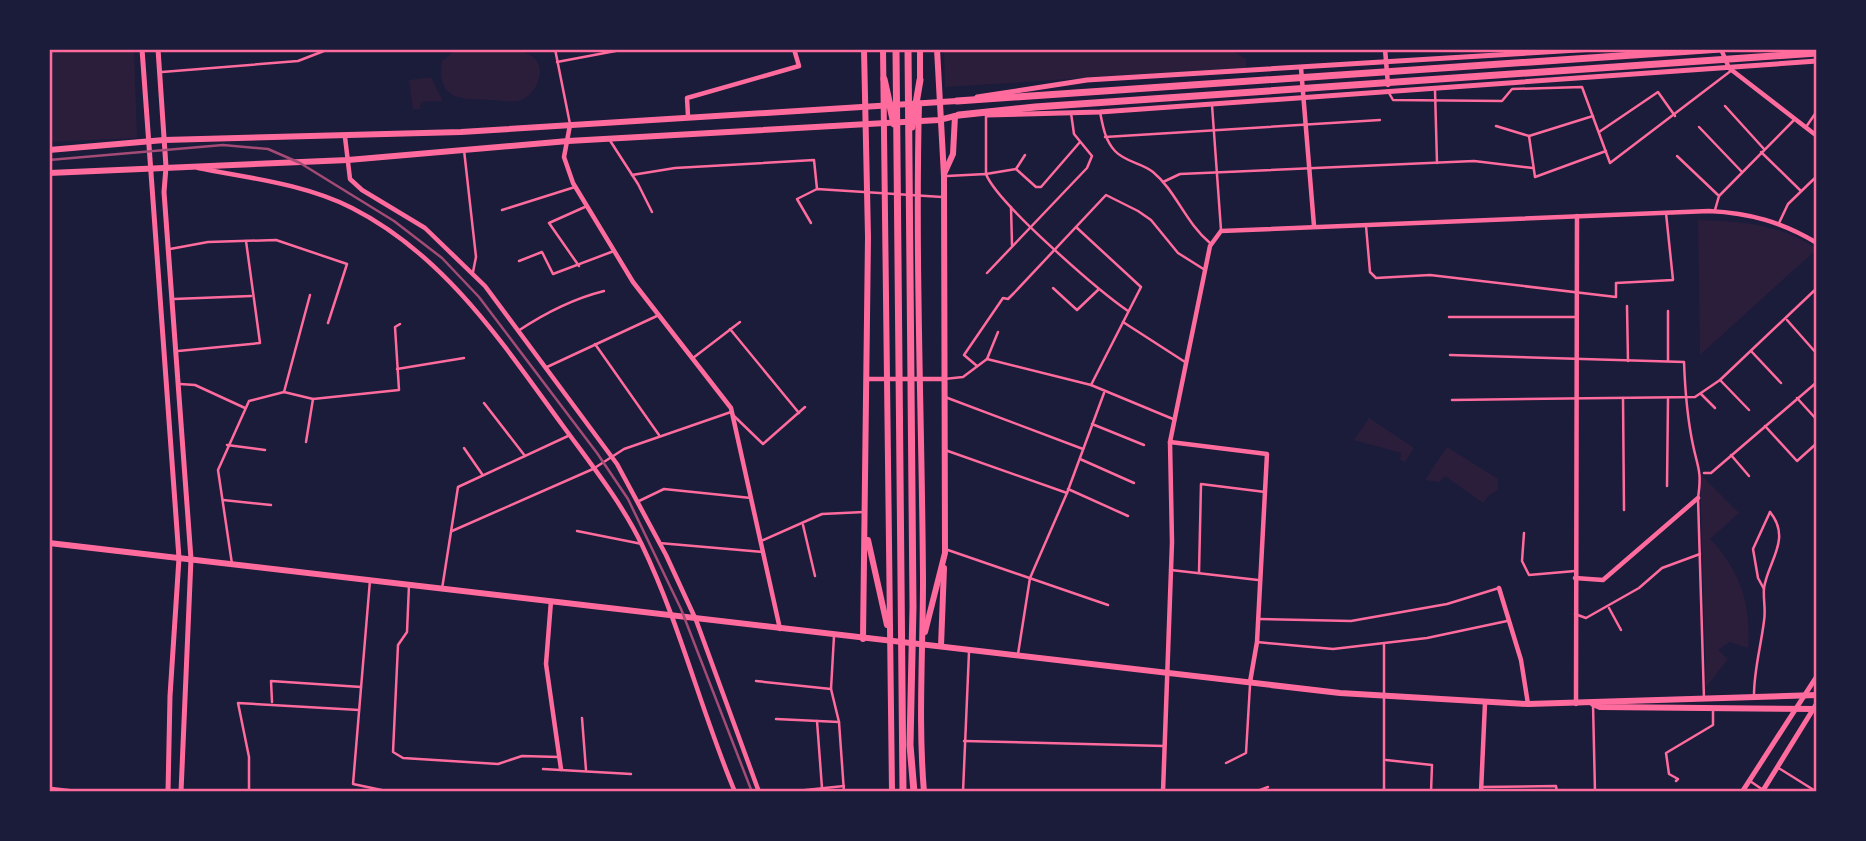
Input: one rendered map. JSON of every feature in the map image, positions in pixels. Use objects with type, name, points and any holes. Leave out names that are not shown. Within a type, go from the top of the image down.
[{"type":"highway","points":[[896,49],[903,792]]},
{"type":"highway","points":[[908,49],[913,607],[910,745],[914,792]]},
{"type":"highway","points":[[957,101],[1721,49]]},
{"type":"highway","points":[[957,116],[1035,107],[1817,53]]},
{"type":"highway","points":[[884,79],[898,142]]},
{"type":"highway","points":[[908,148],[920,80]]},
{"type":"main road","points":[[863,639],[867,379],[864,49]]},
{"type":"main road","points":[[883,49],[892,792]]},
{"type":"main road","points":[[920,49],[921,757],[924,792]]},
{"type":"main road","points":[[937,49],[944,176],[945,551],[941,646]]},
{"type":"main road","points":[[49,150],[164,140],[345,137],[957,101]]},
{"type":"main road","points":[[49,173],[348,160],[568,141],[939,120],[957,116],[953,154],[944,176]]},
{"type":"main road","points":[[866,531],[891,642]]},
{"type":"main road","points":[[49,543],[834,636],[1386,696],[1485,703],[1593,704],[1600,707],[1816,707]]},
{"type":"main road","points":[[922,644],[945,551]]},
{"type":"main road","points":[[1593,704],[1600,699],[1755,699],[1817,695]]},
{"type":"street","points":[[142,49],[179,558],[170,696],[169,792]]},
{"type":"street","points":[[158,49],[166,167],[164,192],[178,351],[191,559],[181,792]]},
{"type":"street","points":[[688,116],[687,98],[799,66],[794,49]]},
{"type":"street","points":[[1385,49],[1388,93]]},
{"type":"street","points":[[957,101],[1087,80],[1595,49]]},
{"type":"street","points":[[1721,49],[1731,69],[1817,136]]},
{"type":"street","points":[[957,116],[1100,112],[1212,105],[1817,61]]},
{"type":"street","points":[[1301,68],[1314,226]]},
{"type":"street","points":[[570,124],[564,157],[575,187],[614,251],[733,414],[780,629]]},
{"type":"street","points":[[345,137],[350,179],[362,190],[425,228],[485,286],[612,457],[639,501],[696,620],[759,792]]},
{"type":"street","points":[[187,166],[275,182],[351,207],[420,251],[474,308],[569,435],[642,544],[671,616],[710,733],[736,792]]},
{"type":"street","points":[[1163,792],[1171,570],[1170,442],[1211,244],[1221,231],[1714,211],[1738,212],[1779,223],[1817,243]]},
{"type":"street","points":[[1576,704],[1574,614],[1577,216]]},
{"type":"street","points":[[867,379],[944,379]]},
{"type":"street","points":[[1170,442],[1267,454],[1257,642],[1250,682]]},
{"type":"street","points":[[1575,575],[1603,580],[1698,498]]},
{"type":"street","points":[[1499,588],[1521,660],[1528,704]]},
{"type":"street","points":[[551,601],[546,664],[561,769]]},
{"type":"street","points":[[1742,792],[1817,676]]},
{"type":"street","points":[[1481,790],[1485,703]]},
{"type":"street","points":[[1764,791],[1816,707]]},
{"type":"street","points":[[49,789],[75,792]]},
{"type":"lane","points":[[159,72],[298,61],[329,49]]},
{"type":"lane","points":[[555,49],[570,124]]},
{"type":"lane","points":[[557,62],[626,49]]},
{"type":"lane","points":[[1388,93],[1393,100],[1502,101],[1512,89],[1582,87],[1610,163],[1675,116],[1731,69]]},
{"type":"lane","points":[[1435,90],[1437,163]]},
{"type":"lane","points":[[1599,132],[1658,92],[1675,116]]},
{"type":"lane","points":[[1212,105],[1221,231]]},
{"type":"lane","points":[[1725,106],[1801,191]]},
{"type":"lane","points":[[1806,127],[1817,111]]},
{"type":"lane","points":[[1100,112],[1105,137],[1117,154],[1151,170],[1163,182],[1193,229],[1211,244]]},
{"type":"lane","points":[[987,273],[1087,168],[1092,156],[1074,134],[1071,113]]},
{"type":"lane","points":[[985,115],[986,174],[1011,205],[1098,290],[1128,311]]},
{"type":"lane","points":[[1496,126],[1529,136],[1593,116]]},
{"type":"lane","points":[[1714,211],[1719,196],[1795,119]]},
{"type":"lane","points":[[1105,137],[1213,128],[1222,132],[1380,120]]},
{"type":"lane","points":[[1699,127],[1742,172]]},
{"type":"lane","points":[[1529,136],[1535,177],[1606,151]]},
{"type":"lane","points":[[609,139],[652,212]]},
{"type":"lane","points":[[944,176],[1016,170],[1036,187],[1041,187],[1081,141]]},
{"type":"lane","points":[[464,150],[476,257],[472,275]]},
{"type":"lane","points":[[1016,170],[1025,155]]},
{"type":"lane","points":[[1677,156],[1719,196]]},
{"type":"lane","points":[[632,174],[675,168],[814,160],[817,189]]},
{"type":"lane","points":[[1163,182],[1180,174],[1310,167],[1474,161],[1533,168]]},
{"type":"lane","points":[[1779,223],[1788,204],[1817,176]]},
{"type":"lane","points":[[502,209],[575,187]]},
{"type":"lane","points":[[811,223],[797,200],[817,189],[943,197]]},
{"type":"lane","points":[[977,366],[964,355],[1003,298],[1007,299],[1014,293],[1106,195],[1151,220],[1178,253],[1205,270]]},
{"type":"lane","points":[[1011,205],[1012,246]]},
{"type":"lane","points":[[579,266],[549,223],[587,206]]},
{"type":"lane","points":[[1365,224],[1370,272],[1376,278],[1430,275],[1616,297],[1616,283],[1673,279],[1665,212]]},
{"type":"lane","points":[[1076,227],[1141,287],[1091,386]]},
{"type":"lane","points":[[170,249],[208,242],[276,240],[347,264],[328,323]]},
{"type":"lane","points":[[178,351],[260,343],[251,296],[246,242]]},
{"type":"lane","points":[[519,261],[542,252],[553,274],[614,251]]},
{"type":"lane","points":[[1053,288],[1077,310],[1098,290]]},
{"type":"lane","points":[[1452,400],[1695,397],[1720,380],[1817,288]]},
{"type":"lane","points":[[518,331],[572,301],[604,291]]},
{"type":"lane","points":[[284,392],[310,295]]},
{"type":"lane","points":[[174,299],[251,296]]},
{"type":"lane","points":[[1628,306],[1628,361]]},
{"type":"lane","points":[[1668,311],[1668,361]]},
{"type":"lane","points":[[547,367],[659,314]]},
{"type":"lane","points":[[1449,317],[1576,317]]},
{"type":"lane","points":[[1786,319],[1817,354]]},
{"type":"lane","points":[[693,358],[740,322]]},
{"type":"lane","points":[[1124,322],[1185,362]]},
{"type":"lane","points":[[232,564],[218,470],[249,401],[284,392],[313,399],[399,390],[395,327],[400,324]]},
{"type":"lane","points":[[730,329],[799,412]]},
{"type":"lane","points":[[944,379],[963,377],[987,359],[998,332]]},
{"type":"lane","points":[[596,345],[659,435]]},
{"type":"lane","points":[[1751,351],[1781,383]]},
{"type":"lane","points":[[1450,355],[1684,362],[1685,397],[1693,446],[1702,473],[1698,498],[1704,699]]},
{"type":"lane","points":[[397,369],[464,358]]},
{"type":"lane","points":[[987,359],[1091,386],[1174,419]]},
{"type":"lane","points":[[1720,380],[1749,410]]},
{"type":"lane","points":[[1702,473],[1711,473],[1817,382]]},
{"type":"lane","points":[[180,384],[195,384],[245,408]]},
{"type":"lane","points":[[1018,654],[1030,578],[1068,491],[1104,393]]},
{"type":"lane","points":[[1701,394],[1715,408]]},
{"type":"lane","points":[[945,397],[1083,449]]},
{"type":"lane","points":[[1623,397],[1624,510]]},
{"type":"lane","points":[[1797,398],[1817,420]]},
{"type":"lane","points":[[306,442],[313,399]]},
{"type":"lane","points":[[1667,486],[1668,399]]},
{"type":"lane","points":[[484,403],[525,456]]},
{"type":"lane","points":[[452,531],[593,469],[659,435],[733,414],[763,444],[805,407]]},
{"type":"lane","points":[[1092,425],[1144,445]]},
{"type":"lane","points":[[1765,426],[1797,461],[1817,443]]},
{"type":"lane","points":[[442,589],[458,487],[569,435]]},
{"type":"lane","points":[[227,445],[265,450]]},
{"type":"lane","points":[[464,448],[482,475]]},
{"type":"lane","points":[[945,450],[1068,491],[1128,516]]},
{"type":"lane","points":[[1731,455],[1749,476]]},
{"type":"lane","points":[[1080,459],[1134,483]]},
{"type":"lane","points":[[1199,573],[1201,485],[1265,492]]},
{"type":"lane","points":[[639,501],[664,489],[751,498]]},
{"type":"lane","points":[[223,500],[271,505]]},
{"type":"lane","points":[[761,541],[803,525],[822,514],[866,512]]},
{"type":"lane","points":[[1755,699],[1754,671],[1765,616],[1764,589],[1778,554],[1779,543],[1778,529],[1770,512],[1753,549],[1758,578],[1764,589]]},
{"type":"lane","points":[[803,525],[815,576]]},
{"type":"lane","points":[[577,531],[642,544]]},
{"type":"lane","points":[[1524,533],[1522,561],[1529,576],[1575,575]]},
{"type":"lane","points":[[659,543],[763,552]]},
{"type":"lane","points":[[945,551],[1108,605]]},
{"type":"lane","points":[[1574,614],[1586,618],[1639,588],[1662,568],[1700,554]]},
{"type":"lane","points":[[1171,570],[1261,581]]},
{"type":"lane","points":[[370,580],[353,784],[391,792]]},
{"type":"lane","points":[[409,585],[407,632],[398,645],[393,752],[403,758],[498,764],[522,756],[559,757]]},
{"type":"lane","points":[[1258,619],[1351,621],[1447,604],[1499,588]]},
{"type":"lane","points":[[1608,607],[1621,630]]},
{"type":"lane","points":[[1257,642],[1333,649],[1427,638],[1507,621]]},
{"type":"lane","points":[[834,636],[831,689],[839,722],[844,792]]},
{"type":"lane","points":[[1384,643],[1384,792]]},
{"type":"lane","points":[[963,792],[970,649]]},
{"type":"lane","points":[[272,702],[271,681],[362,687]]},
{"type":"lane","points":[[756,681],[831,689]]},
{"type":"lane","points":[[1226,762],[1246,753],[1250,682]]},
{"type":"lane","points":[[249,792],[248,757],[238,703],[272,702],[359,710]]},
{"type":"lane","points":[[1593,704],[1595,792]]},
{"type":"lane","points":[[1676,781],[1678,779],[1669,774],[1666,753],[1713,725],[1713,708]]},
{"type":"lane","points":[[582,718],[586,770]]},
{"type":"lane","points":[[776,719],[839,722]]},
{"type":"lane","points":[[817,721],[822,788]]},
{"type":"lane","points":[[964,741],[1164,746]]},
{"type":"lane","points":[[1386,760],[1432,765],[1431,792]]},
{"type":"lane","points":[[1777,767],[1817,792]]},
{"type":"lane","points":[[543,769],[631,774]]},
{"type":"lane","points":[[1749,781],[1764,791]]},
{"type":"lane","points":[[796,791],[844,786]]},
{"type":"lane","points":[[1481,790],[1556,786],[1556,792]]},
{"type":"lane","points":[[1513,787],[1514,792]]},
{"type":"lane","points":[[1255,792],[1268,788]]},
{"type":"shaded area","points":[[496,48],[524,52],[534,58],[539,68],[537,84],[527,97],[515,101],[454,96],[447,91],[441,74],[442,61],[457,49]]},
{"type":"shaded area","points":[[49,49],[134,49],[137,138],[49,142]]},
{"type":"shaded area","points":[[944,49],[1229,49],[1246,59],[1246,68],[945,87]]},
{"type":"shaded area","points":[[431,77],[443,101],[421,102],[420,109],[413,109],[409,80]]},
{"type":"shaded area","points":[[1698,220],[1730,221],[1775,229],[1817,249],[1700,355]]},
{"type":"shaded area","points":[[1369,418],[1414,448],[1405,462],[1400,460],[1401,453],[1354,440]]},
{"type":"shaded area","points":[[1447,447],[1498,479],[1498,490],[1489,495],[1483,503],[1445,476],[1440,482],[1425,480]]},
{"type":"shaded area","points":[[1700,474],[1739,513],[1710,539],[1736,575],[1745,603],[1749,632],[1748,648],[1730,642],[1718,650],[1728,659],[1706,687]]},
{"type":"railway","points":[[49,160],[223,145],[268,149],[300,163],[394,221],[442,258],[479,297],[597,453],[628,499],[681,609],[752,792]]}]
